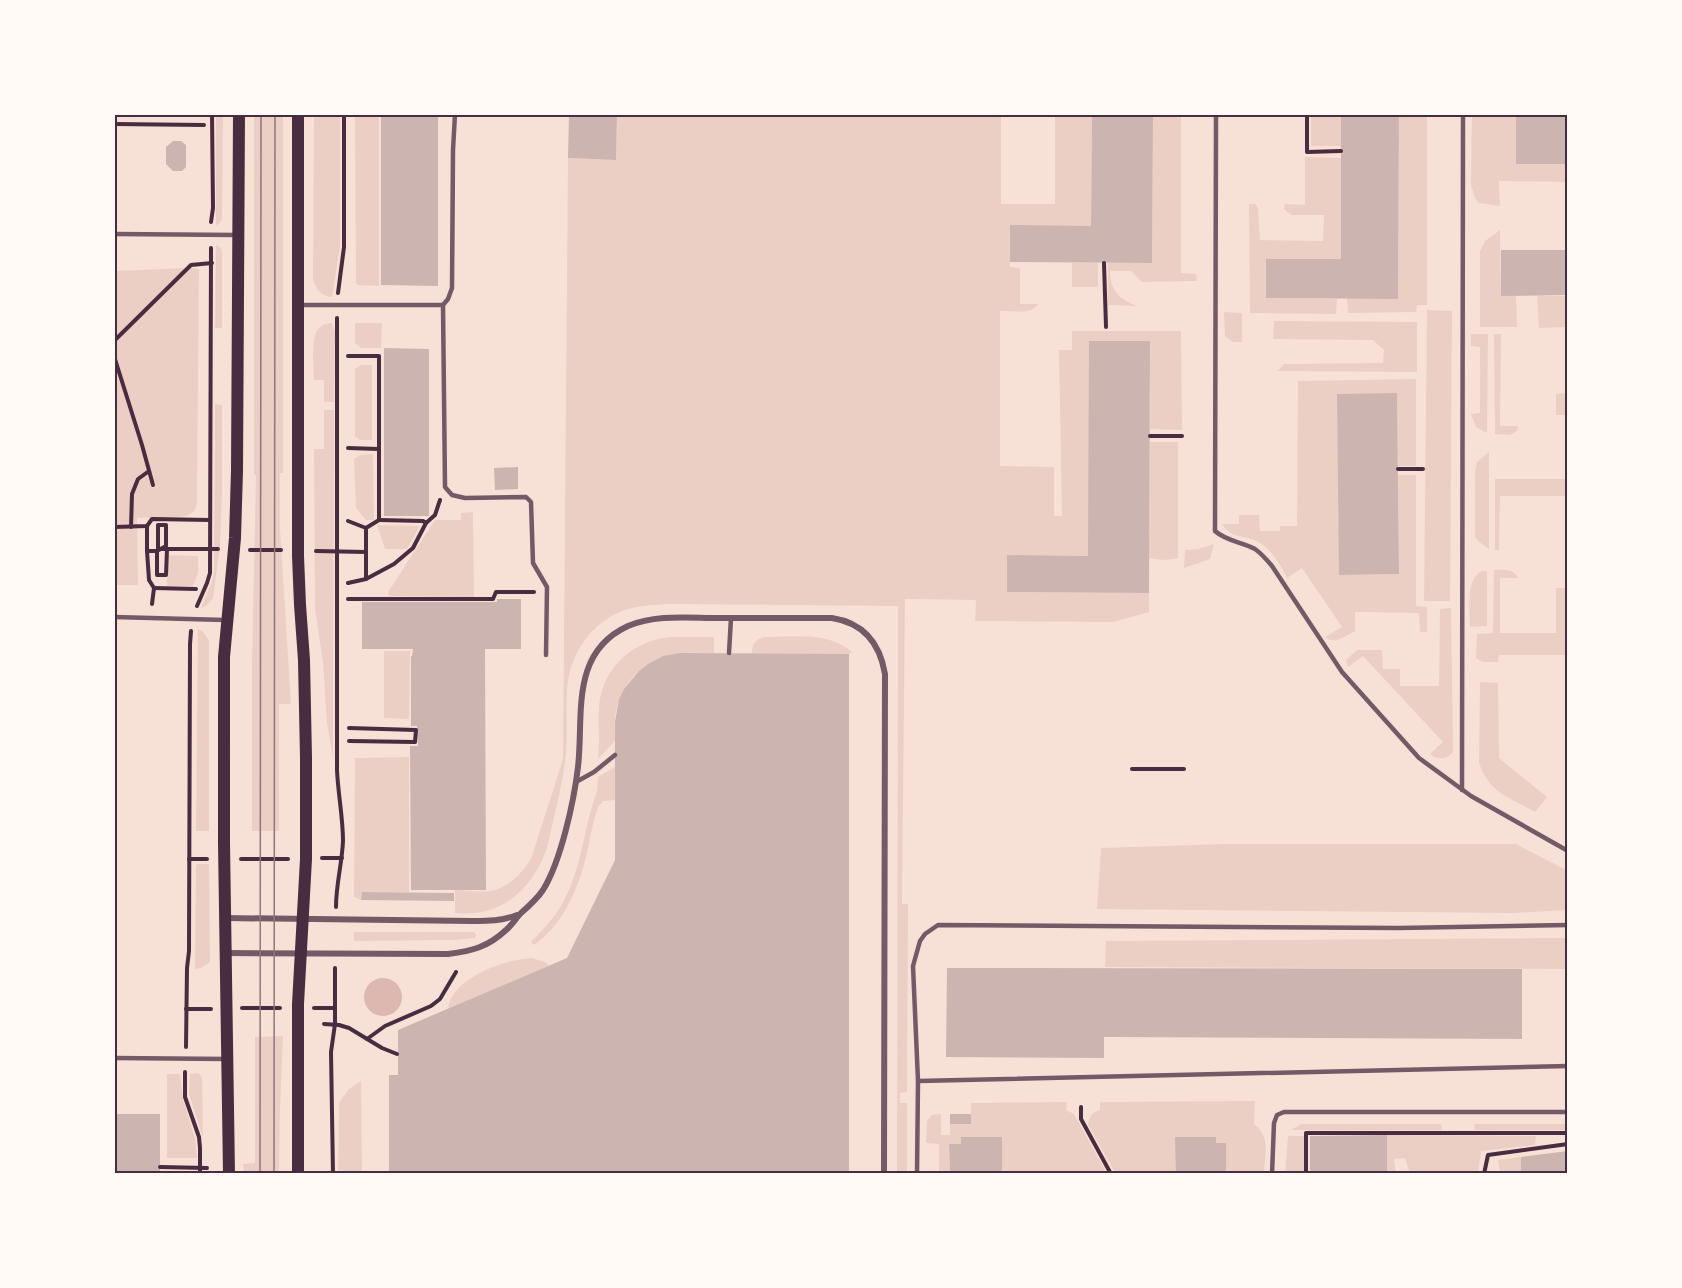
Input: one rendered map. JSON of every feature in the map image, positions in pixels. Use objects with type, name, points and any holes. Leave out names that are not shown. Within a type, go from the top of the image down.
[{"type":"main road","points":[[229,1174],[224,859],[224,657],[235,538],[237,471],[239,114]]},
{"type":"main road","points":[[298,114],[298,549],[306,707],[306,859],[298,1008],[298,1174]]},
{"type":"street","points":[[225,953],[448,954],[470,952],[487,944],[507,930],[538,897],[553,870],[576,782],[583,683],[589,664],[603,645],[619,631],[641,622],[668,618],[832,618],[852,623],[872,640],[881,656],[885,686],[884,1174]]},
{"type":"street","points":[[225,918],[492,921],[508,919],[520,914]]},
{"type":"lane","points":[[455,114],[452,288],[443,305],[445,487],[452,495],[465,498],[526,497],[531,502],[533,563],[547,587],[546,656]]},
{"type":"lane","points":[[1216,114],[1215,531],[1221,536],[1254,549],[1265,558],[1341,672],[1419,758],[1462,790],[1568,850]]},
{"type":"lane","points":[[1462,790],[1463,114]]},
{"type":"lane","points":[[114,234],[238,235]]},
{"type":"lane","points":[[298,305],[443,305]]},
{"type":"lane","points":[[114,617],[226,620]]},
{"type":"lane","points":[[729,653],[731,618]]},
{"type":"lane","points":[[576,782],[615,755]]},
{"type":"lane","points":[[916,1174],[918,1081],[914,966],[920,941],[925,934],[938,925],[1399,928],[1568,925]]},
{"type":"lane","points":[[114,1058],[227,1059]]},
{"type":"lane","points":[[918,1081],[1568,1066]]},
{"type":"lane","points":[[1272,1174],[1274,1123],[1277,1115],[1284,1112],[1568,1112]]},
{"type":"path","points":[[200,1174],[199,1137],[185,1097],[189,951],[190,644],[197,606],[210,573],[212,114]]},
{"type":"path","points":[[336,919],[337,883],[342,858],[343,830],[337,779],[337,305],[344,247],[344,114]]},
{"type":"path","points":[[1307,114],[1307,152],[1341,152]]},
{"type":"path","points":[[114,124],[204,125]]},
{"type":"path","points":[[114,341],[191,265],[212,263]]},
{"type":"path","points":[[1104,263],[1106,327]]},
{"type":"path","points":[[114,356],[153,485]]},
{"type":"path","points":[[348,356],[378,356],[379,520]]},
{"type":"path","points":[[1150,436],[1182,436]]},
{"type":"path","points":[[348,448],[379,449]]},
{"type":"path","points":[[1398,469],[1423,469]]},
{"type":"path","points":[[131,527],[132,494],[138,479],[149,471]]},
{"type":"path","points":[[348,583],[366,579],[394,564],[413,549],[426,523],[435,515],[445,487]]},
{"type":"path","points":[[196,589],[154,588],[149,580],[147,526],[152,519],[210,520]]},
{"type":"path","points":[[366,528],[379,520],[423,521],[426,523]]},
{"type":"path","points":[[348,521],[366,528]]},
{"type":"path","points":[[147,551],[157,551],[166,546],[166,525],[158,525],[158,549],[167,549],[226,550]]},
{"type":"path","points":[[114,527],[147,526]]},
{"type":"path","points":[[366,528],[366,579]]},
{"type":"path","points":[[157,551],[157,575],[166,575],[167,549]]},
{"type":"path","points":[[249,550],[284,550]]},
{"type":"path","points":[[308,551],[366,552]]},
{"type":"path","points":[[348,599],[493,599],[496,592],[547,593]]},
{"type":"path","points":[[349,728],[416,730],[415,742],[349,741]]},
{"type":"path","points":[[1132,769],[1184,769]]},
{"type":"path","points":[[189,859],[342,858]]},
{"type":"path","points":[[333,1174],[331,1052],[335,1024],[335,954]]},
{"type":"path","points":[[367,1039],[385,1026],[431,1006],[440,999],[456,972]]},
{"type":"path","points":[[186,1009],[335,1008]]},
{"type":"path","points":[[324,1024],[349,1028],[382,1048],[398,1054]]},
{"type":"path","points":[[1081,1107],[1081,1119],[1111,1174]]},
{"type":"path","points":[[1306,1174],[1306,1133],[1568,1133]]},
{"type":"path","points":[[1484,1174],[1488,1155],[1568,1144]]},
{"type":"path","points":[[160,1167],[207,1168]]},
{"type":"shaded area","points":[[216,114],[223,114],[222,217],[216,226]]},
{"type":"shaded area","points":[[254,114],[283,114],[283,473],[280,473],[280,529],[291,704],[279,704],[279,831],[252,831],[252,662],[256,475],[254,475]]},
{"type":"shaded area","points":[[314,114],[340,114],[340,247],[332,297],[320,292],[313,279]]},
{"type":"shaded area","points":[[355,114],[379,114],[379,286],[356,283]]},
{"type":"shaded area","points":[[617,114],[1001,114],[1001,204],[1055,204],[1055,114],[1092,114],[1091,226],[1010,226],[1010,267],[1020,268],[1020,304],[1038,304],[1035,308],[1026,311],[1000,311],[1000,466],[1054,467],[1054,516],[1062,516],[1059,350],[1072,350],[1072,331],[1181,331],[1182,430],[1150,429],[1150,342],[1088,556],[1007,555],[1007,592],[1149,593],[1149,612],[1113,622],[975,621],[976,600],[905,599],[902,904],[908,904],[907,1092],[900,1093],[900,1103],[907,1103],[907,1174],[897,1174],[898,606],[668,604],[632,608],[608,618],[589,634],[571,667],[567,689],[565,765],[547,848],[541,863],[523,888],[500,906],[487,911],[455,913],[455,890],[482,892],[498,889],[514,880],[526,866],[532,856],[563,759],[568,158],[616,160]]},
{"type":"shaded area","points":[[1153,114],[1181,114],[1181,273],[1196,274],[1197,281],[1142,282],[1131,271],[1110,271],[1110,278],[1117,293],[1137,306],[1108,305],[1108,263],[1152,263]]},
{"type":"shaded area","points":[[1311,114],[1341,114],[1341,146],[1311,146]]},
{"type":"shaded area","points":[[1399,114],[1427,114],[1427,305],[1417,305],[1416,312],[1348,313],[1347,298],[1398,298]]},
{"type":"shaded area","points":[[1472,114],[1516,114],[1516,164],[1568,164],[1568,182],[1499,181],[1500,206],[1479,203],[1471,185]]},
{"type":"shaded area","points":[[1305,157],[1341,158],[1341,259],[1266,298],[1337,299],[1336,314],[1250,313],[1249,204],[1255,204],[1258,208],[1260,240],[1323,241],[1324,215],[1291,215],[1284,209],[1285,204],[1305,205]]},
{"type":"shaded area","points":[[1500,230],[1501,296],[1516,296],[1517,327],[1480,327],[1480,251],[1485,241]]},
{"type":"shaded area","points":[[216,245],[221,248],[222,252],[222,328],[215,328]]},
{"type":"shaded area","points":[[1072,263],[1098,263],[1098,287],[1072,287]]},
{"type":"shaded area","points":[[199,269],[196,506],[194,511],[184,516],[137,518],[138,585],[114,585],[114,271]]},
{"type":"shaded area","points":[[1537,296],[1568,296],[1568,327],[1539,328]]},
{"type":"shaded area","points":[[1427,310],[1452,311],[1450,601],[1424,601]]},
{"type":"shaded area","points":[[1224,312],[1242,313],[1242,342],[1233,342],[1225,336]]},
{"type":"shaded area","points":[[1274,321],[1417,322],[1417,372],[1278,371],[1284,364],[1383,363],[1384,350],[1373,340],[1273,339]]},
{"type":"shaded area","points":[[332,323],[335,332],[334,402],[324,402],[324,380],[314,380],[313,345],[319,328]]},
{"type":"shaded area","points":[[355,323],[382,323],[381,348],[361,348],[355,343]]},
{"type":"shaded area","points":[[1471,334],[1488,334],[1487,433],[1476,427],[1471,414],[1480,413],[1480,347],[1471,346]]},
{"type":"shaded area","points":[[1494,334],[1501,334],[1500,426],[1518,426],[1517,431],[1510,435],[1495,434]]},
{"type":"shaded area","points":[[361,365],[372,365],[372,440],[360,440],[355,436],[355,369]]},
{"type":"shaded area","points":[[1416,379],[1416,466],[1398,466],[1397,394],[1337,394],[1340,575],[1399,574],[1398,475],[1416,475],[1416,606],[1427,607],[1427,632],[1420,632],[1419,613],[1355,612],[1355,631],[1340,639],[1332,640],[1325,637],[1342,627],[1302,568],[1287,578],[1265,546],[1255,540],[1235,535],[1222,524],[1239,524],[1239,515],[1259,515],[1260,531],[1280,531],[1280,526],[1297,526],[1298,381]]},
{"type":"shaded area","points":[[1568,393],[1568,415],[1556,415],[1556,394]]},
{"type":"shaded area","points":[[215,404],[222,405],[220,545],[213,598],[201,608],[214,573]]},
{"type":"shaded area","points":[[324,410],[334,410],[333,758],[315,608],[314,449],[324,449]]},
{"type":"shaded area","points":[[1150,442],[1178,442],[1178,558],[1164,560],[1149,558]]},
{"type":"shaded area","points":[[1489,452],[1489,549],[1475,537],[1475,471],[1477,462]]},
{"type":"shaded area","points":[[373,454],[374,520],[366,520],[356,508],[354,459],[360,455]]},
{"type":"shaded area","points":[[1495,479],[1568,479],[1568,496],[1500,496],[1499,550],[1495,550]]},
{"type":"shaded area","points":[[473,512],[474,597],[389,596],[388,592],[435,520],[461,520],[461,513]]},
{"type":"shaded area","points":[[377,525],[420,526],[407,549],[385,549]]},
{"type":"shaded area","points":[[1214,544],[1210,559],[1184,568],[1185,550],[1199,549]]},
{"type":"shaded area","points":[[168,555],[198,556],[198,573],[193,586],[167,586]]},
{"type":"shaded area","points":[[1494,570],[1511,571],[1518,578],[1500,578],[1500,633],[1556,633],[1556,588],[1568,588],[1568,655],[1499,655],[1498,662],[1483,662],[1476,658],[1477,634],[1493,633]]},
{"type":"shaded area","points":[[1482,571],[1487,571],[1487,626],[1470,627],[1471,588],[1473,581]]},
{"type":"shaded area","points":[[1451,608],[1453,752],[1445,758],[1439,758],[1430,754],[1443,742],[1363,656],[1348,667],[1346,660],[1357,650],[1382,650],[1383,669],[1400,669],[1400,686],[1439,686],[1440,609]]},
{"type":"shaded area","points":[[198,629],[209,640],[209,831],[196,831]]},
{"type":"shaded area","points":[[670,637],[714,637],[714,653],[666,656],[640,670],[627,685],[618,703],[615,717],[615,741],[598,759],[599,707],[606,680],[621,659],[632,651],[643,644]]},
{"type":"shaded area","points":[[763,637],[821,638],[843,645],[852,652],[849,654],[752,654],[754,644]]},
{"type":"shaded area","points":[[384,651],[410,651],[409,719],[384,718]]},
{"type":"shaded area","points":[[1480,682],[1498,683],[1499,758],[1547,797],[1535,812],[1501,793],[1483,772],[1479,762]]},
{"type":"shaded area","points":[[409,757],[409,892],[362,892],[361,900],[354,897],[355,758]]},
{"type":"shaded area","points":[[615,767],[615,800],[603,801],[598,807],[584,866],[575,892],[554,927],[534,945],[531,942],[558,911],[574,879],[597,791],[598,777]]},
{"type":"shaded area","points":[[1227,844],[1516,844],[1568,871],[1568,910],[1514,913],[1097,909],[1101,848]]},
{"type":"shaded area","points":[[209,864],[210,962],[195,969],[196,865]]},
{"type":"shaded area","points":[[354,932],[474,932],[476,935],[475,938],[454,940],[354,941]]},
{"type":"shaded area","points":[[1568,938],[1568,969],[1105,967],[1106,941]]},
{"type":"shaded area","points":[[532,958],[545,962],[549,966],[448,1009],[451,998],[459,988],[481,972],[508,962]]},
{"type":"shaded area","points":[[383,978],[396,984],[402,997],[396,1010],[383,1016],[370,1010],[364,997],[370,984]]},
{"type":"shaded area","points":[[283,1036],[279,1174],[244,1174],[243,1164],[255,1163],[255,1037]]},
{"type":"shaded area","points":[[198,1073],[202,1077],[203,1138],[189,1094],[190,1074]]},
{"type":"shaded area","points":[[167,1074],[180,1074],[183,1100],[195,1138],[197,1158],[167,1158]]},
{"type":"shaded area","points":[[361,1081],[362,1174],[338,1174],[339,1103],[349,1089]]},
{"type":"shaded area","points":[[1255,1101],[1254,1124],[1263,1135],[1266,1147],[1264,1174],[1226,1174],[1226,1143],[1216,1143],[1216,1137],[1176,1137],[1176,1174],[1158,1174],[1157,1171],[1114,1171],[1088,1125],[1091,1115],[1100,1110],[1100,1102]]},
{"type":"shaded area","points":[[1067,1102],[1066,1110],[1074,1114],[1106,1172],[1002,1174],[1002,1137],[962,1137],[961,1144],[949,1144],[950,1174],[939,1174],[939,1144],[926,1143],[927,1121],[932,1115],[941,1114],[941,1135],[950,1135],[950,1124],[971,1124],[971,1103]]},
{"type":"shaded area","points":[[1301,1124],[1441,1124],[1442,1130],[1291,1130]]},
{"type":"shaded area","points":[[1474,1124],[1568,1124],[1568,1130],[1475,1130]]},
{"type":"shaded area","points":[[1387,1135],[1536,1136],[1535,1145],[1481,1151],[1478,1174],[1410,1174],[1405,1158],[1394,1159],[1396,1174],[1387,1174]]},
{"type":"shaded area","points":[[1288,1136],[1304,1136],[1304,1174],[1285,1174]]},
{"type":"shaded area","points":[[1521,1157],[1521,1174],[1500,1174],[1498,1160]]},
{"type":"building","points":[[381,114],[438,114],[438,286],[381,285]]},
{"type":"building","points":[[569,114],[617,114],[616,160],[568,158]]},
{"type":"building","points":[[1092,114],[1153,114],[1152,263],[1010,262],[1010,225],[1091,226]]},
{"type":"building","points":[[1341,114],[1399,114],[1398,299],[1266,298],[1266,259],[1341,259]]},
{"type":"building","points":[[1516,114],[1568,114],[1568,164],[1516,164]]},
{"type":"building","points":[[173,141],[181,141],[186,145],[186,167],[182,171],[173,171],[166,164],[166,147]]},
{"type":"building","points":[[1501,250],[1568,250],[1568,295],[1501,296]]},
{"type":"building","points":[[1089,341],[1150,341],[1149,593],[1007,592],[1007,555],[1088,556]]},
{"type":"building","points":[[384,348],[429,349],[429,516],[384,516]]},
{"type":"building","points":[[1397,393],[1399,574],[1339,575],[1337,394]]},
{"type":"building","points":[[518,467],[518,489],[495,490],[494,468]]},
{"type":"building","points":[[497,599],[521,599],[521,649],[485,649],[486,890],[411,890],[410,746],[418,746],[417,726],[411,726],[411,656],[413,649],[362,649],[362,602],[497,602]]},
{"type":"building","points":[[680,653],[849,654],[849,1174],[389,1174],[389,1075],[398,1075],[398,1030],[567,958],[615,860],[615,722],[619,699],[624,689],[648,664],[663,656]]},
{"type":"building","points":[[362,892],[454,893],[454,901],[361,900]]},
{"type":"building","points":[[947,968],[1522,969],[1522,1039],[1104,1037],[1104,1058],[946,1057]]},
{"type":"building","points":[[114,1114],[160,1114],[160,1174],[114,1174]]},
{"type":"building","points":[[950,1114],[971,1114],[971,1124],[950,1124]]},
{"type":"building","points":[[1387,1135],[1387,1174],[1310,1174],[1310,1136]]},
{"type":"building","points":[[961,1137],[1002,1137],[1002,1174],[950,1174],[949,1144],[961,1144]]},
{"type":"building","points":[[1175,1137],[1216,1137],[1216,1143],[1226,1143],[1226,1174],[1176,1174]]},
{"type":"building","points":[[1568,1151],[1568,1174],[1521,1174],[1521,1157]]},
{"type":"tram line","points":[[260,1174],[261,114]]},
{"type":"tram line","points":[[274,1174],[275,114]]}]
